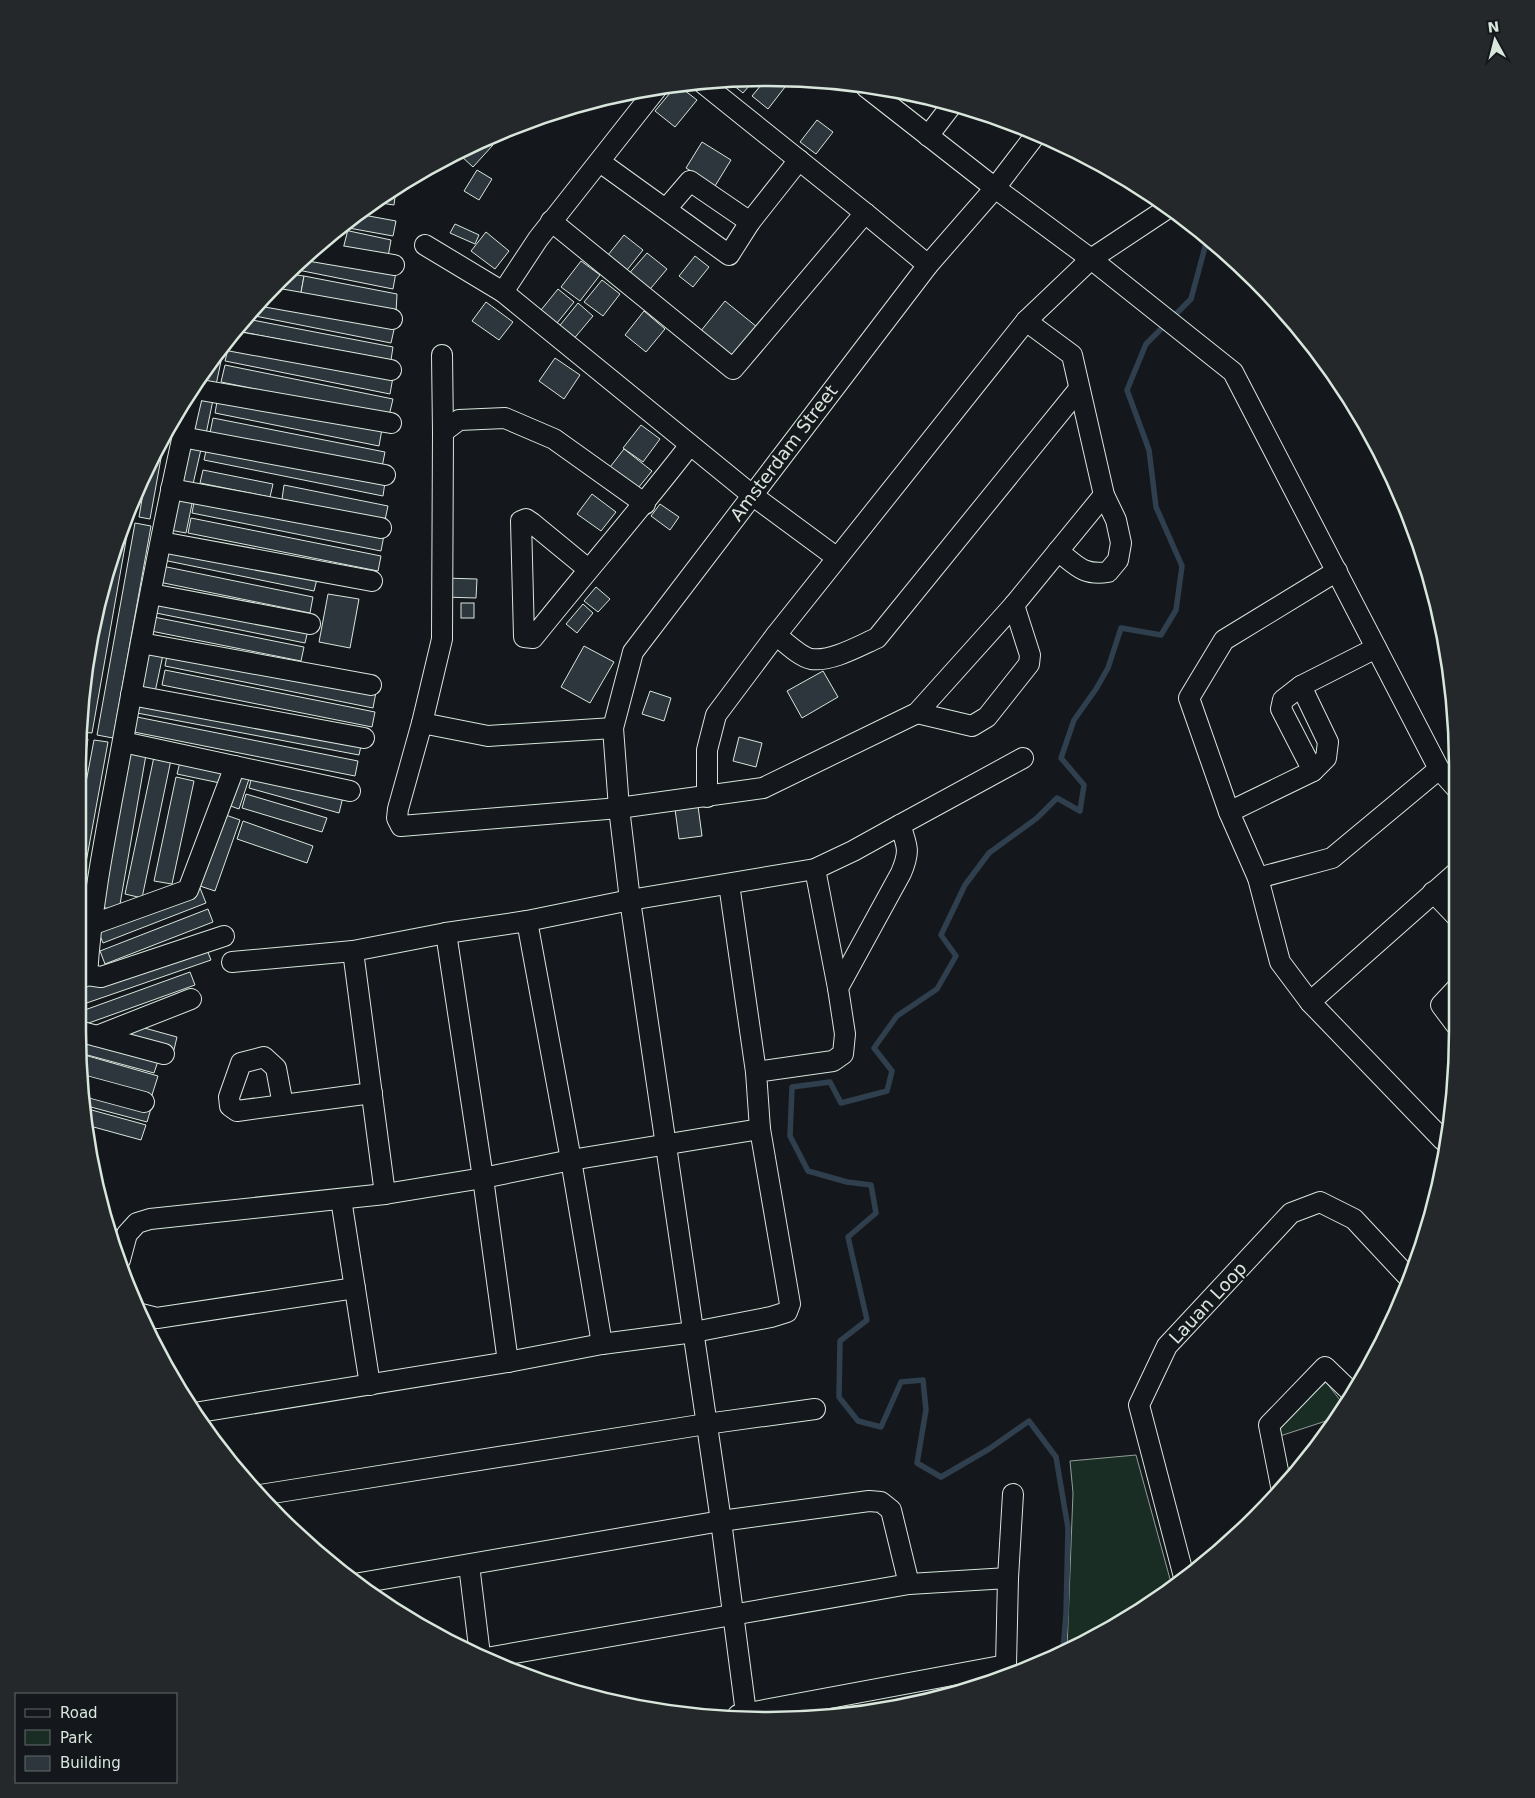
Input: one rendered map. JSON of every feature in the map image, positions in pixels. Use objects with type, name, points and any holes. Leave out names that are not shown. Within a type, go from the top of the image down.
[{"type":"street","points":[[710,89],[928,265]]},
{"type":"street","points":[[876,95],[995,188],[1091,259],[1233,372],[1439,769],[1449,780]]},
{"type":"street","points":[[503,292],[551,221],[651,96]]},
{"type":"street","points":[[928,136],[948,110]]},
{"type":"street","name":"Amsterdam Street","points":[[742,1711],[722,1521],[706,1424],[630,900],[619,808],[613,728],[633,652],[928,265],[995,188],[1032,140]]},
{"type":"street","points":[[600,162],[729,255],[750,222],[799,160]]},
{"type":"street","points":[[666,209],[690,181],[750,222]]},
{"type":"street","points":[[707,797],[707,750],[716,715],[836,557],[1026,321],[1091,259],[1162,212]]},
{"type":"street","points":[[551,221],[733,369],[864,213]]},
{"type":"street","points":[[332,254],[334,242]]},
{"type":"street","points":[[425,245],[503,292],[752,495],[836,557]]},
{"type":"street","points":[[321,252],[394,266]]},
{"type":"street","points":[[274,298],[392,319]]},
{"type":"street","points":[[1026,321],[1072,355],[1104,495],[1117,528],[1120,543],[1118,560],[1108,572],[1095,574],[1083,570],[1058,551]]},
{"type":"street","points":[[236,342],[391,370]]},
{"type":"street","points":[[442,356],[444,432],[442,639],[422,723],[398,809],[398,818],[401,826],[619,808],[763,788],[917,712],[1014,605],[1104,495]]},
{"type":"street","points":[[776,635],[793,649],[811,659],[834,657],[877,638],[1080,389]]},
{"type":"street","points":[[200,391],[391,423]]},
{"type":"street","points":[[86,960],[94,901],[131,695],[171,489],[189,408]]},
{"type":"street","points":[[444,432],[459,420],[506,418],[554,439],[645,504]]},
{"type":"street","points":[[182,437],[385,475]]},
{"type":"street","points":[[588,569],[532,523],[526,520],[521,521],[524,637],[533,638],[588,569],[645,504],[690,445]]},
{"type":"street","points":[[171,489],[381,528]]},
{"type":"street","points":[[161,542],[372,581]]},
{"type":"street","points":[[1337,571],[1224,640],[1189,698],[1229,812],[1258,878],[1280,962],[1310,1002],[1440,1137]]},
{"type":"street","points":[[151,594],[310,624]]},
{"type":"street","points":[[917,712],[972,726],[987,716],[1030,664],[1030,655],[1014,605]]},
{"type":"street","points":[[142,643],[371,685]]},
{"type":"street","points":[[1313,771],[1281,708],[1283,700],[1301,686],[1376,648]]},
{"type":"street","points":[[1229,812],[1313,771],[1326,758],[1328,742],[1301,686]]},
{"type":"street","points":[[131,695],[364,738]]},
{"type":"street","points":[[422,723],[488,736],[613,728]]},
{"type":"street","points":[[123,742],[350,791]]},
{"type":"street","points":[[232,962],[353,951],[446,933],[527,921],[630,900],[816,869],[853,852],[1023,758]]},
{"type":"street","points":[[92,925],[188,890],[234,766]]},
{"type":"street","points":[[1258,878],[1332,858],[1439,769]]},
{"type":"street","points":[[838,988],[908,859],[907,844],[900,825]]},
{"type":"street","points":[[756,1072],[833,1061],[843,1054],[845,1034],[816,869]]},
{"type":"street","points":[[1310,1002],[1449,879]]},
{"type":"street","points":[[203,1412],[508,1362],[602,1344],[694,1332],[771,1317],[787,1312],[790,1304],[760,1129],[756,1072],[729,884]]},
{"type":"street","points":[[1433,892],[1449,909]]},
{"type":"street","points":[[527,921],[571,1160],[602,1344]]},
{"type":"street","points":[[446,933],[483,1178],[508,1362]]},
{"type":"street","points":[[86,977],[101,977],[224,936]]},
{"type":"street","points":[[353,951],[385,1194]]},
{"type":"street","points":[[1449,996],[1441,1005],[1449,1015]]},
{"type":"street","points":[[97,1036],[191,999]]},
{"type":"street","points":[[86,1033],[164,1054]]},
{"type":"street","points":[[89,1087],[144,1102]]},
{"type":"street","points":[[283,1105],[372,1093]]},
{"type":"street","points":[[123,1250],[127,1234],[137,1223],[150,1219],[385,1194],[483,1178],[571,1160],[760,1129]]},
{"type":"street","points":[[341,1199],[370,1385]]},
{"type":"street","name":"Lauan Loop","points":[[1182,1571],[1139,1405],[1167,1346],[1291,1213],[1320,1202],[1354,1219],[1404,1273]]},
{"type":"street","points":[[150,1316],[157,1318],[355,1288]]},
{"type":"street","points":[[1279,1481],[1269,1425],[1325,1367],[1347,1388]]},
{"type":"street","points":[[268,1494],[706,1424],[816,1409]]},
{"type":"street","points":[[756,1711],[1006,1665],[1008,1578],[1013,1494]]},
{"type":"street","points":[[368,1582],[722,1521],[868,1501],[881,1502],[891,1510],[909,1584]]},
{"type":"street","points":[[469,1565],[479,1647]]},
{"type":"street","points":[[498,1656],[909,1584],[1008,1578]]},
{"type":"green space","points":[[1326,1382],[1340,1400],[1325,1421],[1280,1436],[1277,1424]]},
{"type":"green space","points":[[1136,1455],[1170,1579],[1146,1597],[1067,1642],[1073,1493],[1070,1461]]},
{"type":"building","points":[[760,86],[785,87],[768,109],[752,96]]},
{"type":"building","points":[[736,87],[748,87],[743,93]]},
{"type":"building","points":[[686,91],[697,100],[675,127],[655,111],[670,93]]},
{"type":"building","points":[[817,120],[833,132],[816,154],[800,142]]},
{"type":"building","points":[[702,142],[731,160],[715,186],[686,168]]},
{"type":"building","points":[[493,145],[473,167],[464,158]]},
{"type":"building","points":[[477,170],[492,179],[479,200],[464,191]]},
{"type":"building","points":[[395,197],[394,205],[385,204]]},
{"type":"building","points":[[368,216],[396,221],[393,236],[351,228]]},
{"type":"building","points":[[455,224],[479,235],[475,244],[450,233]]},
{"type":"building","points":[[348,231],[391,240],[388,257],[336,246],[338,239]]},
{"type":"building","points":[[486,232],[509,251],[495,269],[471,251]]},
{"type":"building","points":[[624,235],[643,250],[623,275],[604,260]]},
{"type":"building","points":[[647,253],[667,269],[646,294],[626,277]]},
{"type":"building","points":[[317,256],[396,272],[393,289],[302,271]]},
{"type":"building","points":[[695,256],[709,267],[693,287],[679,276]]},
{"type":"building","points":[[581,261],[600,275],[580,301],[561,287]]},
{"type":"building","points":[[297,275],[304,276],[300,298],[280,292]]},
{"type":"building","points":[[304,276],[397,294],[396,313],[300,298]]},
{"type":"building","points":[[602,280],[620,294],[603,316],[584,302]]},
{"type":"building","points":[[558,289],[574,302],[553,328],[537,315]]},
{"type":"building","points":[[271,301],[395,325],[391,343],[257,316]]},
{"type":"building","points":[[725,301],[757,327],[732,357],[700,332]]},
{"type":"building","points":[[486,302],[513,322],[499,340],[472,321]]},
{"type":"building","points":[[578,303],[593,316],[572,341],[557,329]]},
{"type":"building","points":[[644,311],[665,329],[646,352],[625,335]]},
{"type":"building","points":[[253,320],[393,347],[391,360],[243,332]]},
{"type":"building","points":[[233,346],[393,377],[390,394],[225,361],[227,353]]},
{"type":"building","points":[[555,358],[580,375],[564,399],[539,381]]},
{"type":"building","points":[[221,361],[216,385],[205,383]]},
{"type":"building","points":[[225,365],[393,399],[389,416],[221,382]]},
{"type":"building","points":[[200,391],[214,395],[206,434],[190,430]]},
{"type":"building","points":[[218,396],[382,429],[379,446],[215,413]]},
{"type":"building","points":[[213,418],[385,452],[382,467],[210,433]]},
{"type":"building","points":[[641,425],[660,439],[643,462],[623,448]]},
{"type":"building","points":[[187,442],[202,445],[193,484],[179,481]]},
{"type":"building","points":[[207,446],[385,482],[383,496],[204,460]]},
{"type":"building","points":[[624,449],[652,471],[634,493],[607,471]]},
{"type":"building","points":[[161,459],[150,519],[139,517],[142,498]]},
{"type":"building","points":[[203,470],[273,484],[270,497],[200,483]]},
{"type":"building","points":[[284,485],[388,506],[385,520],[282,499]]},
{"type":"building","points":[[178,491],[194,494],[186,533],[170,530]]},
{"type":"building","points":[[592,494],[616,512],[601,531],[577,514]]},
{"type":"building","points":[[195,497],[384,535],[381,551],[192,513]]},
{"type":"building","points":[[660,504],[679,517],[670,530],[651,516]]},
{"type":"building","points":[[191,518],[381,556],[378,571],[188,533]]},
{"type":"building","points":[[135,523],[151,526],[113,738],[97,735]]},
{"type":"building","points":[[127,537],[92,733],[88,733],[88,723],[99,635],[109,591]]},
{"type":"building","points":[[166,545],[318,575],[314,591],[163,560]]},
{"type":"building","points":[[162,566],[313,597],[310,613],[159,582]]},
{"type":"building","points":[[444,578],[477,579],[476,598],[443,597]]},
{"type":"building","points":[[596,587],[610,599],[598,612],[584,601]]},
{"type":"building","points":[[328,594],[359,599],[350,648],[319,642]]},
{"type":"building","points":[[160,596],[309,626],[305,643],[156,613]]},
{"type":"building","points":[[461,603],[474,603],[474,618],[461,618]]},
{"type":"building","points":[[583,604],[593,613],[577,633],[566,624]]},
{"type":"building","points":[[154,617],[304,647],[301,661],[151,631]]},
{"type":"building","points":[[146,646],[164,650],[155,692],[137,688]]},
{"type":"building","points":[[584,646],[614,662],[590,703],[561,687]]},
{"type":"building","points":[[168,650],[376,692],[373,708],[165,666]]},
{"type":"building","points":[[165,670],[375,712],[372,727],[162,685]]},
{"type":"building","points":[[823,671],[838,697],[802,718],[787,691]]},
{"type":"building","points":[[650,691],[671,698],[664,721],[642,714]]},
{"type":"building","points":[[140,699],[362,741],[359,755],[137,713]]},
{"type":"building","points":[[137,717],[358,761],[355,776],[134,732]]},
{"type":"building","points":[[739,737],[762,743],[756,767],[733,761]]},
{"type":"building","points":[[94,740],[108,742],[86,863],[86,782]]},
{"type":"building","points":[[128,746],[147,749],[119,910],[99,907]]},
{"type":"building","points":[[155,752],[172,755],[142,898],[125,894]]},
{"type":"building","points":[[181,758],[223,768],[220,783],[177,774]]},
{"type":"building","points":[[237,768],[251,773],[239,809],[225,804]]},
{"type":"building","points":[[253,772],[343,797],[339,813],[249,788]]},
{"type":"building","points":[[176,777],[194,781],[172,884],[154,881]]},
{"type":"building","points":[[246,794],[327,818],[322,832],[242,808]]},
{"type":"building","points":[[698,806],[702,836],[679,839],[675,809]]},
{"type":"building","points":[[220,813],[240,820],[215,891],[194,884]]},
{"type":"building","points":[[243,821],[313,846],[307,863],[237,839]]},
{"type":"building","points":[[200,888],[206,903],[103,943],[97,928]]},
{"type":"building","points":[[208,909],[213,922],[105,964],[100,951]]},
{"type":"building","points":[[205,945],[211,960],[86,1003],[86,986]]},
{"type":"building","points":[[190,972],[195,985],[86,1024],[86,1010]]},
{"type":"building","points":[[130,1024],[177,1037],[173,1054],[125,1042]]},
{"type":"building","points":[[86,1034],[160,1055],[154,1073],[87,1055]]},
{"type":"building","points":[[87,1056],[158,1076],[152,1095],[88,1077]]},
{"type":"building","points":[[89,1088],[152,1105],[147,1122],[91,1107]]},
{"type":"building","points":[[91,1110],[146,1125],[141,1140],[93,1127]]},
{"type":"waterway","points":[[1064,1643],[1068,1528],[1056,1457],[1029,1421],[989,1449],[941,1477],[917,1463],[926,1410],[923,1380],[901,1382],[881,1427],[858,1421],[839,1397],[840,1341],[867,1320],[848,1237],[876,1213],[871,1185],[847,1182],[808,1171],[790,1136],[792,1087],[830,1082],[841,1103],[887,1091],[892,1071],[874,1048],[897,1016],[937,989],[956,956],[941,935],[965,885],[989,853],[1037,818],[1057,798],[1080,811],[1084,785],[1061,758],[1074,720],[1108,668],[1121,628],[1161,635],[1176,610],[1182,566],[1156,507],[1149,450],[1127,390],[1146,344],[1191,299],[1207,247]]}]
